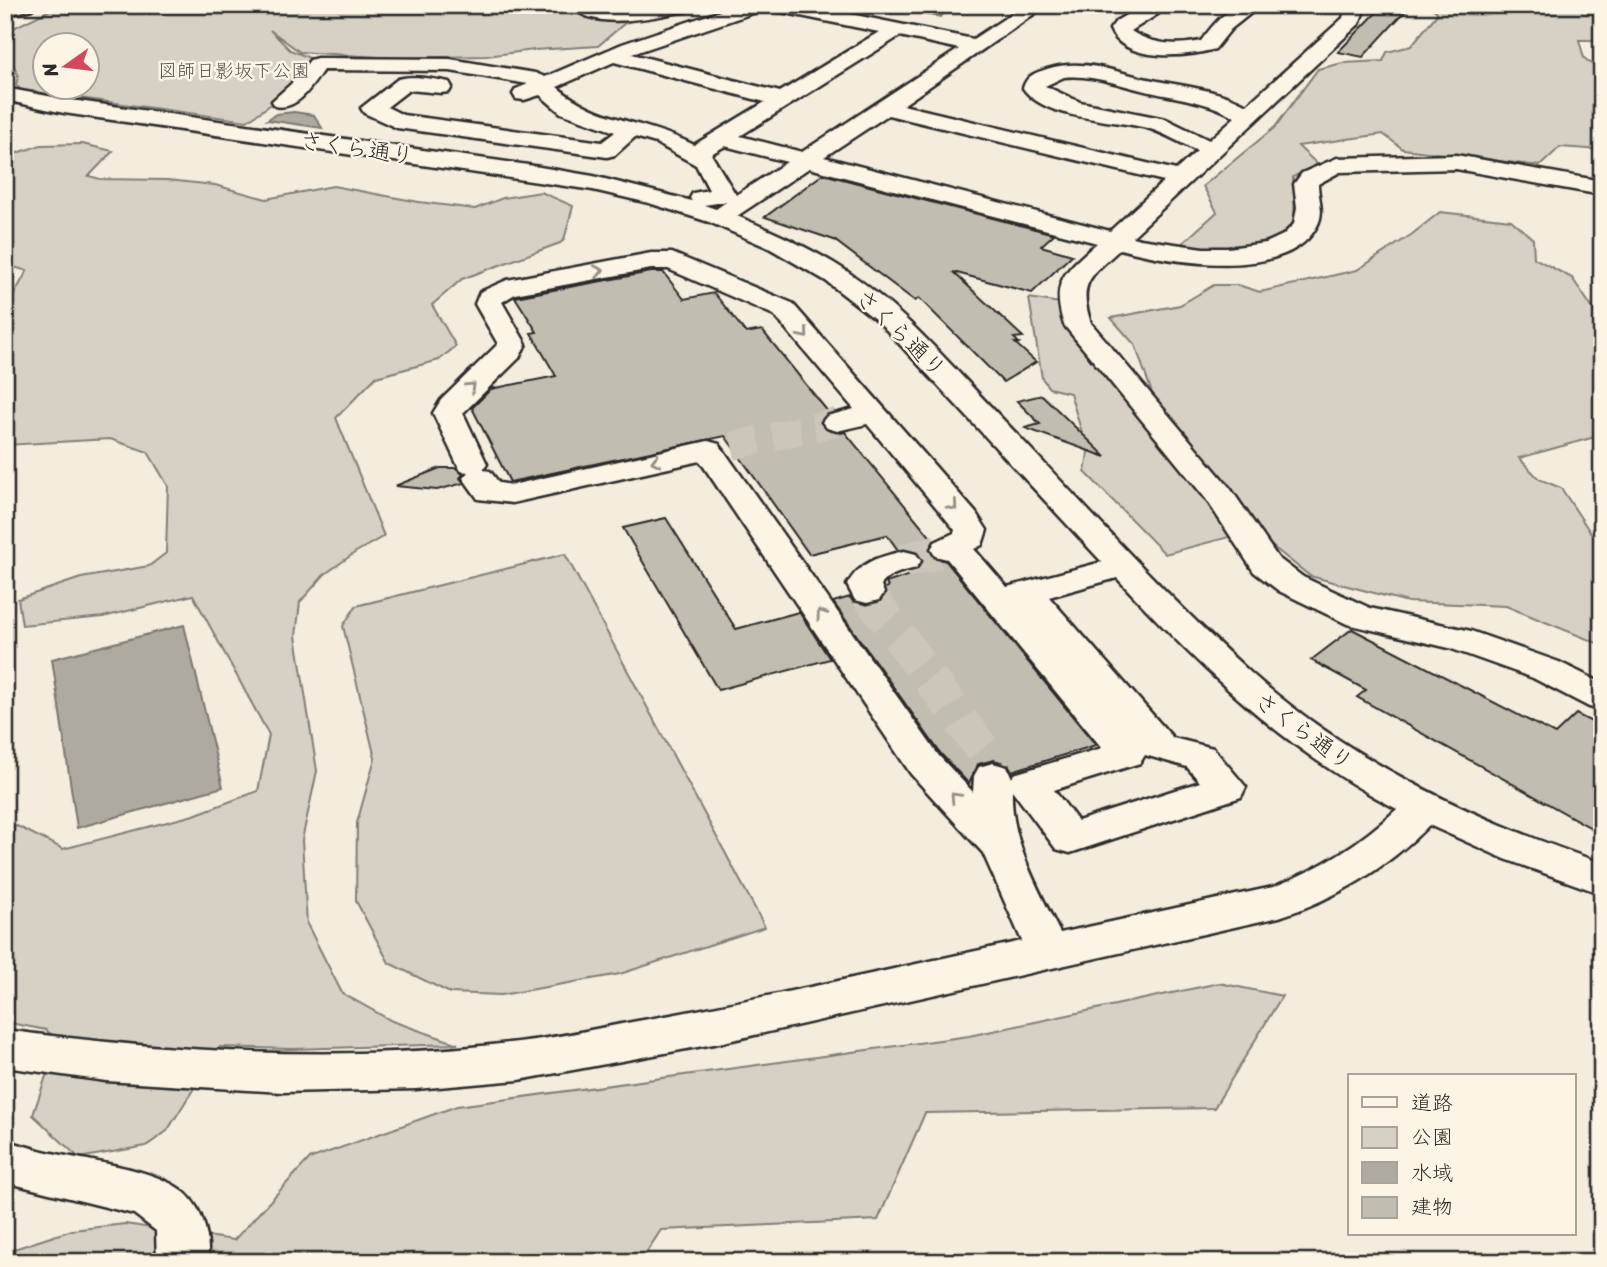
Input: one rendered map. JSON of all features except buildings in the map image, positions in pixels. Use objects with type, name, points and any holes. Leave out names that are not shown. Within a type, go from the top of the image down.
[{"type":"street","points":[[5,9],[25,5]]},
{"type":"street","points":[[580,5],[589,11],[607,14],[687,5]]},
{"type":"street","points":[[500,94],[521,96],[611,55],[758,5]]},
{"type":"street","points":[[776,5],[976,46]]},
{"type":"street","points":[[711,207],[806,159],[1038,5]]},
{"type":"street","points":[[1153,5],[1151,10],[1123,25],[1120,29],[1122,34],[1148,45],[1180,50],[1208,45],[1224,25],[1252,5]]},
{"type":"street","points":[[1356,5],[1352,20],[1076,278],[1070,300],[1078,325],[1219,495],[1266,565],[1301,589],[1359,616],[1459,639],[1546,670],[1602,698]]},
{"type":"street","points":[[695,154],[897,30]]},
{"type":"street","points":[[611,55],[784,100]]},
{"type":"street","points":[[283,101],[299,89],[317,64],[329,62],[356,66],[414,63],[450,65],[535,79],[569,108],[604,122],[664,138],[705,161],[724,195],[711,207]]},
{"type":"street","points":[[1211,150],[1160,124],[1056,102],[1040,94],[1034,84],[1037,80],[1059,71],[1086,70],[1221,100],[1248,115]]},
{"type":"street","points":[[466,91],[405,83],[372,108],[397,121],[607,150],[631,129]]},
{"type":"street","name":"さくら通り","points":[[6,94],[64,106],[599,184],[674,202],[711,207],[837,275],[875,304],[1211,657],[1250,692],[1338,757],[1424,807],[1542,859],[1602,879]]},
{"type":"street","points":[[884,107],[1180,178]]},
{"type":"street","points":[[722,138],[1165,252],[1199,256],[1251,253],[1293,239],[1304,228],[1309,217],[1305,187],[1309,178],[1320,170],[1337,165],[1456,162],[1602,188]]},
{"type":"street","points":[[1001,847],[925,765],[720,448],[512,494],[489,492],[448,413],[451,406],[509,352],[512,344],[488,304],[489,298],[508,288],[660,260],[673,261],[778,306],[965,520],[971,530],[970,538],[951,548],[1013,596],[1160,748],[1200,757],[1227,786],[1070,839],[1028,784],[1127,754],[1013,596]]},
{"type":"street","points":[[837,422],[873,414]]},
{"type":"street","points":[[867,593],[864,585],[876,569],[904,561]]},
{"type":"street","points":[[1013,596],[1125,566]]},
{"type":"street","points":[[993,776],[990,799],[1001,847],[1048,952]]},
{"type":"street","points":[[5,1048],[106,1062],[282,1073],[416,1070],[519,1061],[719,1025],[1257,908],[1329,882],[1403,829],[1424,807]]},
{"type":"street","points":[[5,1161],[51,1175],[131,1192],[163,1205],[180,1223],[184,1254],[182,1262]]},
{"type":"green space","name":"図師日影坂下公園","points":[[60,5],[684,5],[625,23],[598,46],[486,56],[394,58],[300,52],[270,30],[290,50],[317,61],[299,85],[247,121],[102,101],[102,32],[32,32],[32,92],[21,90],[16,85],[18,76],[15,68],[5,64],[5,32]]},
{"type":"green space","points":[[1429,5],[1602,5],[1602,40],[1579,40],[1584,58],[1602,72],[1602,150],[1560,147],[1540,166],[1403,149],[1383,134],[1298,146],[1317,164],[1293,177],[1295,221],[1279,237],[1234,250],[1177,248],[1217,212],[1203,186],[1275,127],[1318,69],[1343,63],[1383,61],[1387,52],[1411,46],[1438,13]]},
{"type":"green space","points":[[82,144],[113,151],[89,176],[100,179],[167,180],[215,185],[266,199],[333,186],[475,209],[503,198],[541,192],[573,206],[564,240],[560,243],[462,279],[432,305],[456,346],[439,360],[376,377],[336,418],[384,536],[325,574],[300,602],[296,636],[317,771],[302,840],[307,924],[342,993],[392,1021],[458,1044],[293,1049],[220,1047],[167,1131],[146,1146],[79,1158],[33,1115],[58,1040],[46,1030],[5,1022],[5,828],[17,826],[63,849],[194,815],[258,791],[269,735],[193,595],[103,617],[22,625],[18,599],[81,578],[149,566],[166,553],[168,486],[148,452],[110,439],[5,445],[5,382],[13,334],[5,311],[27,271],[5,264],[5,157],[41,145]]},
{"type":"green space","points":[[1440,212],[1511,220],[1533,239],[1534,258],[1572,278],[1602,322],[1602,435],[1519,458],[1539,479],[1561,488],[1602,550],[1602,645],[1506,606],[1408,602],[1310,576],[1259,536],[1182,441],[1152,393],[1135,345],[1111,318],[1180,305],[1214,285],[1238,285],[1260,292],[1357,270],[1411,235]]},
{"type":"green space","points":[[1029,298],[1060,303],[1206,495],[1233,536],[1165,554],[1085,472],[1088,453],[1070,393],[1049,388],[1042,378]]},
{"type":"green space","points":[[565,554],[765,927],[620,974],[501,995],[450,993],[389,963],[356,901],[357,823],[375,758],[343,626],[356,606]]},
{"type":"green space","points":[[1219,983],[1282,996],[1214,1108],[925,1113],[878,1220],[661,1230],[640,1262],[5,1262],[5,1252],[72,1230],[125,1224],[234,1240],[309,1159],[457,1106],[969,1036]]},
{"type":"water","points":[[870,5],[955,5],[940,17]]},
{"type":"water","points":[[294,112],[314,115],[322,128],[267,120],[276,114]]},
{"type":"water","points":[[184,625],[223,787],[77,828],[52,659]]},
{"type":"tunnel","points":[[732,446],[837,422]]},
{"type":"tunnel","points":[[904,561],[947,549]]},
{"type":"tunnel","points":[[867,593],[990,760],[993,776]]}]
